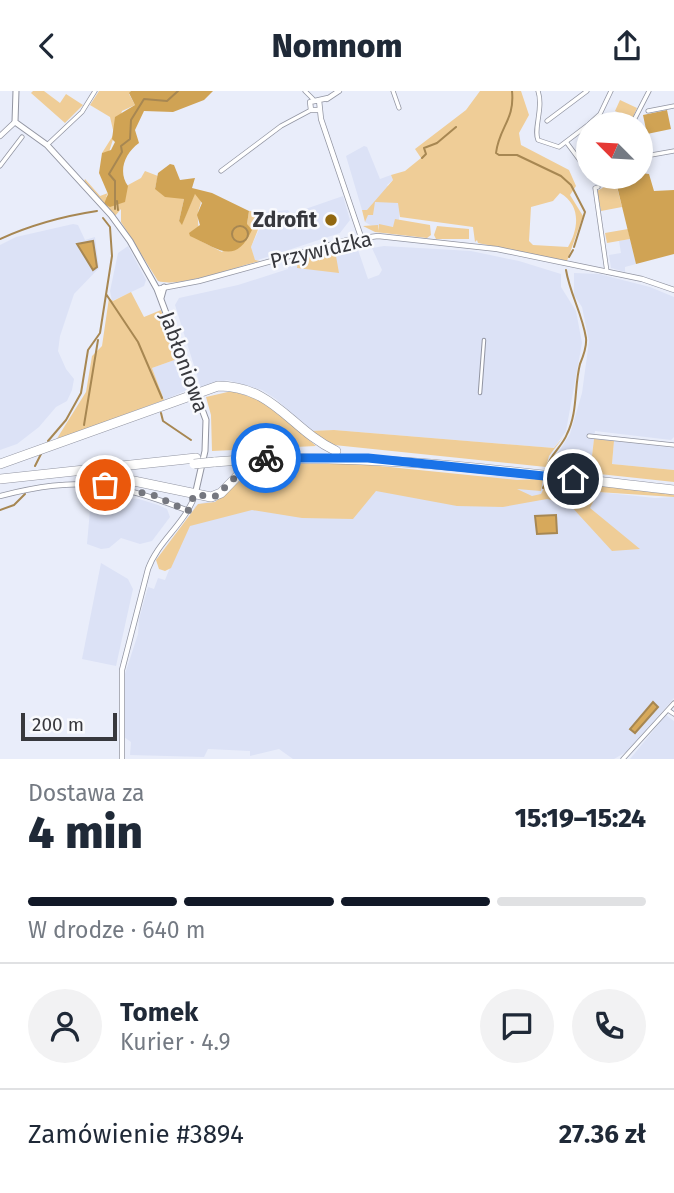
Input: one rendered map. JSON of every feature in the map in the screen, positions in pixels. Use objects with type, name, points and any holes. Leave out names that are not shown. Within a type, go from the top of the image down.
[{"type":"highway","points":[[0,464],[197,392],[231,386],[257,393],[271,401],[310,437],[336,451]]},
{"type":"highway","points":[[0,482],[214,459],[336,451],[431,458],[674,485]]},
{"type":"highway","points":[[214,459],[322,457],[407,461],[674,490]]},
{"type":"highway","points":[[100,474],[211,497],[222,493],[254,459]]},
{"type":"highway","points":[[0,482],[100,474],[195,461]]},
{"type":"main road","points":[[15,122],[16,91]]},
{"type":"main road","name":"Jabłoniowa","points":[[15,122],[47,145],[123,231],[157,289],[206,420],[206,440],[194,495]]},
{"type":"main road","points":[[161,298],[164,287]]},
{"type":"street","points":[[47,145],[82,112],[95,91]]},
{"type":"street","points":[[305,91],[321,120],[360,237]]},
{"type":"street","points":[[220,171],[300,114],[339,91]]},
{"type":"street","points":[[393,91],[399,108]]},
{"type":"street","points":[[538,91],[541,109],[537,139],[556,148],[576,134]]},
{"type":"street","points":[[547,121],[587,91]]},
{"type":"street","points":[[601,112],[611,91]]},
{"type":"street","points":[[638,112],[649,91]]},
{"type":"street","points":[[648,111],[674,106]]},
{"type":"street","points":[[0,136],[15,122]]},
{"type":"street","points":[[0,166],[22,137]]},
{"type":"street","points":[[566,142],[576,155]]},
{"type":"street","points":[[653,155],[674,151]]},
{"type":"street","points":[[595,189],[607,272]]},
{"type":"street","name":"Przywidzka","points":[[157,289],[360,237],[377,236],[477,245],[607,272],[674,290]]},
{"type":"street","points":[[480,393],[484,340]]},
{"type":"street","points":[[589,436],[674,445]]},
{"type":"street","points":[[0,496],[45,486],[105,485],[153,495],[188,511]]},
{"type":"street","name":"Jabłoniowa","points":[[122,756],[122,670],[148,569],[154,556],[188,511],[194,495]]},
{"type":"street","points":[[623,759],[674,703]]},
{"type":"street","points":[[668,710],[674,714]]},
{"type":"shaded area","points":[[44,91],[60,103],[66,94],[83,105],[65,123],[31,93]]},
{"type":"shaded area","points":[[99,91],[131,91],[129,94],[135,105],[122,111],[109,152],[102,153],[114,134],[110,117],[90,105]]},
{"type":"shaded area","points":[[213,91],[204,100],[173,112],[144,111],[135,130],[139,143],[124,163],[123,175],[128,186],[125,202],[110,207],[104,204],[108,194],[99,173],[102,153],[111,150],[115,142],[112,139],[115,117],[135,105],[129,93]]},
{"type":"shaded area","points":[[480,91],[521,91],[529,115],[519,133],[521,145],[569,170],[576,186],[570,195],[583,216],[567,261],[478,243],[477,240],[475,242],[473,227],[400,217],[398,203],[375,202],[373,215],[368,215],[365,222],[362,210],[367,210],[393,180],[391,175],[405,171],[421,158],[415,149],[466,110]],"holes":[[[560,193],[572,204],[576,225],[568,247],[533,245],[529,241],[531,207],[553,201]]]},
{"type":"shaded area","points":[[620,100],[637,108],[635,112],[615,111]]},
{"type":"shaded area","points":[[667,110],[671,129],[653,133],[653,113]]},
{"type":"shaded area","points":[[364,146],[367,147],[380,179],[391,175],[393,180],[387,185],[401,202],[398,227],[372,226],[365,222],[367,211],[362,210],[346,156]]},
{"type":"shaded area","points":[[170,164],[174,165],[180,180],[195,178],[192,188],[212,193],[249,211],[247,224],[252,230],[239,248],[226,251],[190,236],[189,233],[200,225],[197,215],[202,203],[195,194],[182,225],[179,221],[184,199],[165,197],[155,189],[158,173]]},
{"type":"shaded area","points":[[145,171],[158,176],[155,188],[184,199],[179,221],[182,224],[195,193],[198,196],[201,201],[198,218],[201,241],[222,252],[247,224],[249,211],[265,212],[251,247],[255,260],[260,261],[180,282],[158,281],[121,222],[121,209],[115,216],[84,182],[85,179],[100,196],[108,193],[106,197],[141,178]]},
{"type":"shaded area","points":[[618,189],[622,207],[601,211],[597,191]]},
{"type":"shaded area","points":[[618,189],[674,190],[674,254],[636,264]]},
{"type":"shaded area","points":[[343,196],[350,220],[340,233],[255,261],[251,247],[267,212],[288,210],[291,214]]},
{"type":"shaded area","points":[[395,219],[430,225],[431,235],[427,238],[375,232],[363,226],[378,225],[378,231],[379,224],[393,227]]},
{"type":"shaded area","points":[[78,225],[85,240],[95,237],[99,268],[74,294],[60,336],[58,351],[74,379],[72,390],[67,401],[56,407],[39,427],[17,444],[0,450],[0,245],[16,237]]},
{"type":"shaded area","points":[[240,226],[246,228],[246,240],[240,242],[234,240],[232,234],[234,228]]},
{"type":"shaded area","points":[[437,226],[469,229],[469,239],[436,239],[434,235]]},
{"type":"shaded area","points":[[628,229],[630,239],[607,243],[605,233]]},
{"type":"shaded area","points":[[630,239],[636,264],[625,267],[625,272],[611,268],[609,255],[621,253],[619,241]]},
{"type":"shaded area","points":[[93,241],[97,267],[93,270],[77,244]]},
{"type":"shaded area","points":[[355,244],[358,250],[336,256],[339,273],[297,268],[298,258]]},
{"type":"shaded area","points":[[356,244],[368,279],[379,275],[382,270],[372,248],[384,246],[471,251],[519,261],[561,274],[561,287],[576,311],[582,343],[566,431],[554,448],[334,430],[310,431],[276,399],[262,390],[227,380],[201,388],[175,305],[179,298],[238,285],[288,269],[289,261]]},
{"type":"shaded area","points":[[128,246],[146,280],[144,286],[112,301],[110,291],[118,253]]},
{"type":"shaded area","points":[[574,273],[599,274],[650,287],[674,297],[674,437],[671,440],[595,431],[591,464],[558,453],[570,434],[582,393],[589,341],[582,307],[574,295]]},
{"type":"shaded area","points":[[131,292],[144,317],[161,310],[180,358],[152,368],[164,400],[56,440],[86,392],[92,356],[102,346],[109,298],[113,301]]},
{"type":"shaded area","points":[[180,358],[192,388],[164,400],[152,368]]},
{"type":"shaded area","points":[[232,391],[266,402],[316,446],[212,451],[211,415],[206,397]]},
{"type":"shaded area","points":[[334,430],[554,448],[564,436],[549,456],[546,467],[334,445],[315,437],[310,431]]},
{"type":"shaded area","points":[[594,439],[614,441],[612,464],[674,470],[674,482],[590,473]]},
{"type":"shaded area","points":[[614,441],[674,448],[674,470],[612,464]]},
{"type":"shaded area","points":[[350,463],[517,480],[543,479],[541,491],[517,489],[532,496],[541,494],[548,480],[571,489],[597,489],[596,485],[674,494],[674,497],[598,492],[590,508],[640,549],[612,551],[569,504],[547,499],[503,507],[457,506],[376,491],[353,519],[302,518],[252,510],[190,526],[171,568],[165,571],[159,569],[156,560],[198,504],[215,502],[240,481],[277,472],[289,464]]},
{"type":"shaded area","points":[[498,476],[548,480],[561,488],[597,489],[599,492],[655,498],[674,497],[674,698],[628,751],[614,759],[293,759],[279,749],[250,756],[250,751],[208,749],[204,757],[130,755],[131,742],[124,737],[124,677],[138,634],[139,619],[148,587],[154,589],[158,578],[165,580],[195,506],[250,484]]},
{"type":"shaded area","points":[[120,498],[139,499],[158,505],[167,509],[170,517],[152,541],[140,544],[121,538],[109,548],[101,549],[87,544],[90,510]]},
{"type":"shaded area","points":[[556,515],[557,533],[537,534],[535,516]]},
{"type":"shaded area","points":[[101,563],[128,579],[133,589],[116,666],[82,659]]},
{"type":"shaded area","points":[[653,702],[658,707],[635,733],[630,729]]},
{"type":"shaded area","points":[[666,715],[674,721],[674,759],[630,759]]},
{"type":"waterway","points":[[115,209],[115,181],[109,174],[122,152],[121,146],[130,139],[131,120],[144,99],[167,101],[178,91]]},
{"type":"waterway","points":[[512,91],[509,117],[496,153],[517,155],[561,176],[571,185],[585,212],[574,247]]},
{"type":"waterway","points":[[422,158],[426,154],[424,148],[437,143],[456,127]]},
{"type":"waterway","points":[[117,201],[118,210]]},
{"type":"waterway","points":[[0,239],[48,222],[97,211]]},
{"type":"waterway","points":[[48,441],[66,420],[81,393],[88,350],[100,333],[112,256],[110,227],[103,218]]},
{"type":"waterway","points":[[569,257],[573,250]]},
{"type":"waterway","points":[[547,467],[570,426],[578,373],[586,345],[584,329],[566,270]]},
{"type":"waterway","points":[[106,294],[138,342],[162,398]]},
{"type":"waterway","points":[[84,425],[98,340]]},
{"type":"waterway","points":[[161,413],[163,421],[191,440]]},
{"type":"waterway","points":[[35,466],[42,452]]},
{"type":"waterway","points":[[543,488],[546,481]]},
{"type":"waterway","points":[[0,510],[14,505],[25,494]]},
{"type":"way so far","points":[[105,485],[153,495],[188,511],[194,495],[211,497],[222,493],[240,470],[254,459],[266,458]]},
{"type":"place","name":"Zdrofit","points":[[331,220]]},
{"type":"route","points":[[266,458],[368,458],[573,479]]}]
